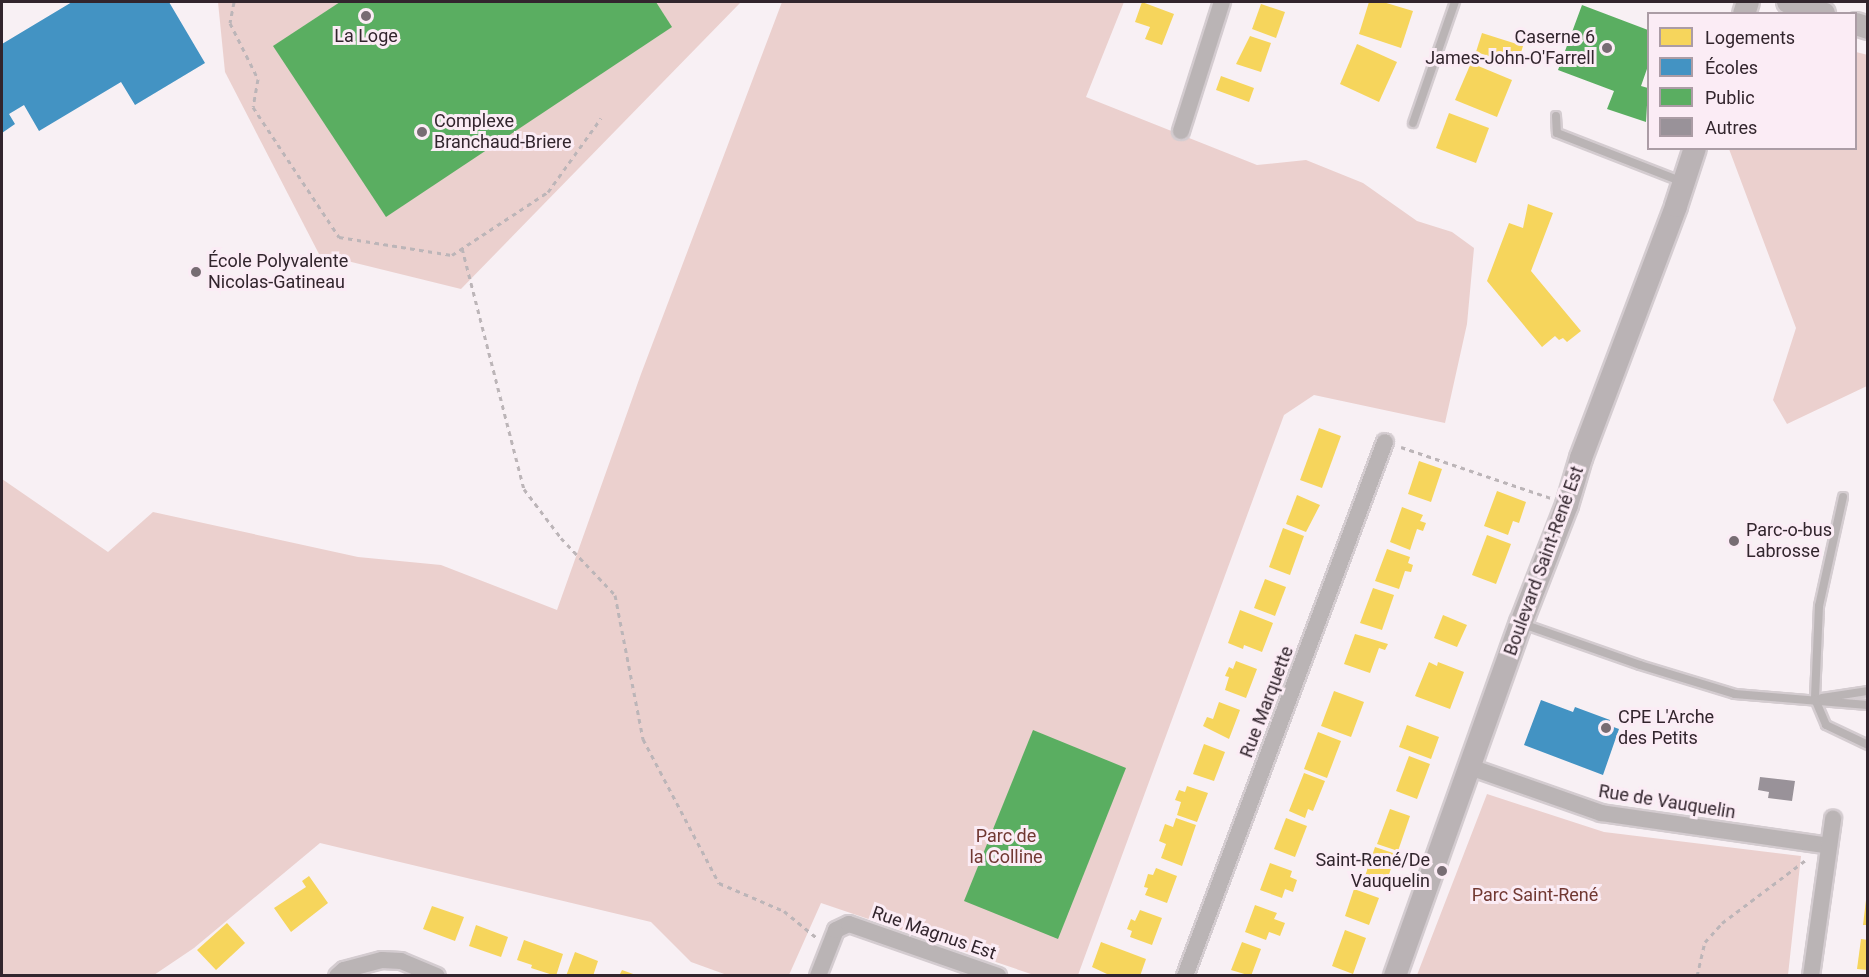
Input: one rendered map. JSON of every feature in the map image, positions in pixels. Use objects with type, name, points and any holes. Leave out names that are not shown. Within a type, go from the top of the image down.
[{"type":"street","points":[[1181,131],[1222,2]]},
{"type":"street","points":[[1788,2],[1818,12]]},
{"type":"street","name":"Boulevard Saint-René Est","points":[[1395,975],[1694,150]]},
{"type":"street","name":"Rue Marquette","points":[[1185,975],[1385,442]]},
{"type":"street","name":"Rue de Vauquelin","points":[[1470,767],[1601,813],[1829,846]]},
{"type":"street","points":[[1811,975],[1833,819]]},
{"type":"street","name":"Rue Magnus Est","points":[[818,975],[836,930],[849,924],[998,975]]},
{"type":"street","points":[[337,975],[344,970],[382,960],[401,961],[437,975]]},
{"type":"lane","points":[[1413,123],[1455,2]]},
{"type":"lane","points":[[1556,116],[1557,133],[1683,182]]},
{"type":"lane","points":[[1843,497],[1819,606],[1815,699],[1826,725],[1868,745]]},
{"type":"lane","points":[[1521,623],[1640,665],[1735,694],[1868,705]]},
{"type":"lane","points":[[1815,699],[1868,691]]},
{"type":"path","points":[[234,2],[230,23],[258,79],[253,107],[339,237],[452,255],[548,192],[601,118]]},
{"type":"path","points":[[462,248],[524,489],[561,538],[615,596],[643,739],[719,882],[784,911],[830,945]]},
{"type":"path","points":[[1385,442],[1567,505]]},
{"type":"path","points":[[1697,975],[1705,942],[1722,923],[1793,867],[1829,846]]},
{"type":"green space","points":[[218,2],[741,2],[461,289],[319,254],[225,72]]},
{"type":"green space","name":"Parc de la Colline","points":[[782,2],[1124,2],[1086,97],[1257,165],[1306,160],[1363,183],[1417,221],[1452,232],[1474,248],[1467,324],[1445,423],[1314,395],[1284,415],[1078,975],[1034,975],[821,903],[789,975],[727,975],[691,962],[651,922],[320,843],[194,948],[154,975],[2,975],[2,479],[108,552],[153,512],[358,557],[441,565],[557,610],[641,374]]},
{"type":"green space","points":[[1857,52],[1868,55],[1867,386],[1787,424],[1773,400],[1796,328],[1729,150],[1857,150]]},
{"type":"green space","name":"Parc Saint-René","points":[[1487,794],[1604,832],[1801,856],[1788,975],[1417,975]]},
{"type":"building: Logements","points":[[1142,2],[1174,14],[1162,45],[1145,39],[1150,27],[1135,22]]},
{"type":"building: Logements","points":[[1369,2],[1383,2],[1413,11],[1401,48],[1359,34]]},
{"type":"building: Logements","points":[[1261,4],[1285,12],[1276,38],[1252,29]]},
{"type":"building: Logements","points":[[1482,33],[1523,46],[1517,65],[1476,52]]},
{"type":"building: Logements","points":[[1250,36],[1271,43],[1261,72],[1236,64]]},
{"type":"building: Logements","points":[[1357,44],[1397,62],[1379,102],[1340,84]]},
{"type":"building: Logements","points":[[1471,63],[1512,80],[1497,117],[1455,100]]},
{"type":"building: Logements","points":[[1221,76],[1254,88],[1249,102],[1216,90]]},
{"type":"building: Logements","points":[[1449,113],[1489,128],[1476,163],[1436,148]]},
{"type":"building: Logements","points":[[1528,204],[1553,213],[1531,271],[1581,331],[1567,342],[1555,336],[1542,347],[1487,281],[1509,223],[1523,228]]},
{"type":"building: Logements","points":[[1319,428],[1341,436],[1322,488],[1300,480]]},
{"type":"building: Logements","points":[[1419,461],[1442,469],[1431,502],[1408,494]]},
{"type":"building: Logements","points":[[1497,491],[1526,502],[1519,523],[1513,521],[1508,535],[1484,526]]},
{"type":"building: Logements","points":[[1297,495],[1320,505],[1306,532],[1286,524]]},
{"type":"building: Logements","points":[[1402,507],[1423,515],[1420,521],[1426,523],[1423,531],[1417,529],[1410,550],[1390,542]]},
{"type":"building: Logements","points":[[1283,528],[1304,536],[1290,575],[1269,567]]},
{"type":"building: Logements","points":[[1487,535],[1511,544],[1496,584],[1472,575]]},
{"type":"building: Logements","points":[[1387,549],[1410,557],[1408,563],[1413,565],[1411,572],[1405,571],[1399,589],[1375,581]]},
{"type":"building: Logements","points":[[1265,579],[1286,587],[1275,616],[1254,608]]},
{"type":"building: Logements","points":[[1373,588],[1394,595],[1382,630],[1360,623]]},
{"type":"building: Logements","points":[[1240,610],[1273,623],[1262,652],[1244,645],[1243,649],[1228,643]]},
{"type":"building: Logements","points":[[1443,615],[1467,625],[1457,647],[1434,638]]},
{"type":"building: Logements","points":[[1355,634],[1388,644],[1385,650],[1379,648],[1370,673],[1344,664]]},
{"type":"building: Logements","points":[[1236,661],[1257,669],[1246,698],[1225,690],[1229,677],[1225,676],[1229,667],[1233,669]]},
{"type":"building: Logements","points":[[1429,662],[1437,666],[1438,662],[1464,672],[1450,709],[1415,696]]},
{"type":"building: Logements","points":[[1334,691],[1364,702],[1351,737],[1321,726]]},
{"type":"building: Logements","points":[[1219,702],[1240,710],[1229,739],[1203,726],[1207,717],[1213,719]]},
{"type":"building: Logements","points":[[1407,725],[1439,737],[1431,759],[1399,747]]},
{"type":"building: Logements","points":[[1318,732],[1341,741],[1327,778],[1304,769]]},
{"type":"building: Logements","points":[[1204,744],[1225,752],[1214,781],[1193,774]]},
{"type":"building: Logements","points":[[1409,756],[1430,764],[1417,799],[1396,791]]},
{"type":"building: Logements","points":[[1304,773],[1325,781],[1313,811],[1308,809],[1305,818],[1289,811]]},
{"type":"building: Logements","points":[[1187,786],[1208,793],[1197,822],[1177,815],[1181,802],[1175,800],[1179,790],[1185,792]]},
{"type":"building: Logements","points":[[1390,809],[1410,816],[1398,851],[1377,844]]},
{"type":"building: Logements","points":[[1176,818],[1196,825],[1182,866],[1161,858],[1166,844],[1159,841],[1165,824],[1173,827]]},
{"type":"building: Logements","points":[[1286,818],[1307,826],[1295,857],[1274,849]]},
{"type":"building: Logements","points":[[1375,847],[1396,854],[1384,889],[1363,882]]},
{"type":"building: Logements","points":[[1270,863],[1292,871],[1290,877],[1297,880],[1293,892],[1285,889],[1282,898],[1260,890]]},
{"type":"building: Logements","points":[[1156,868],[1177,876],[1167,903],[1145,895],[1148,888],[1144,887],[1148,874],[1153,875]]},
{"type":"building: Logements","points":[[309,876],[328,903],[291,932],[274,908],[306,887],[302,881]]},
{"type":"building: Logements","points":[[1354,889],[1379,898],[1369,925],[1345,916]]},
{"type":"building: Logements","points":[[1866,900],[1868,900],[1868,925],[1863,925]]},
{"type":"building: Logements","points":[[1255,905],[1277,913],[1274,919],[1285,923],[1280,936],[1269,932],[1266,940],[1245,932]]},
{"type":"building: Logements","points":[[432,906],[464,917],[455,941],[423,929]]},
{"type":"building: Logements","points":[[1140,910],[1162,918],[1152,945],[1130,937],[1132,931],[1127,929],[1131,919],[1135,921]]},
{"type":"building: Logements","points":[[227,923],[245,943],[216,970],[197,950]]},
{"type":"building: Logements","points":[[476,925],[508,937],[501,957],[469,946]]},
{"type":"building: Logements","points":[[1345,930],[1366,938],[1353,974],[1332,966]]},
{"type":"building: Logements","points":[[1861,939],[1868,940],[1868,970],[1857,969]]},
{"type":"building: Logements","points":[[524,940],[563,954],[556,976],[531,968],[532,965],[517,960]]},
{"type":"building: Logements","points":[[1101,942],[1146,959],[1140,976],[1107,974],[1092,967]]},
{"type":"building: Logements","points":[[1242,942],[1261,949],[1251,976],[1231,970]]},
{"type":"building: Logements","points":[[575,952],[598,961],[593,976],[566,976]]},
{"type":"building: Logements","points":[[622,970],[636,975],[636,976],[619,976]]},
{"type":"building: Écoles","points":[[72,2],[169,2],[205,63],[135,105],[121,82],[39,131],[24,105],[9,114],[15,124],[2,133],[2,44]]},
{"type":"building: Écoles","points":[[1541,700],[1573,712],[1575,707],[1610,720],[1608,725],[1619,729],[1603,775],[1524,745]]},
{"type":"building: Public","name":"Complexe Branchaud-Briere","points":[[340,2],[656,2],[672,27],[386,217],[273,46]]},
{"type":"building: Public","name":"Caserne 6 James-John-O'Farrell","points":[[1582,5],[1647,30],[1647,69],[1641,86],[1647,88],[1646,122],[1607,109],[1614,91],[1558,70]]},
{"type":"building: Public","points":[[1033,730],[1126,768],[1058,939],[964,901]]},
{"type":"building: Autres","points":[[1760,777],[1795,781],[1792,801],[1768,798],[1769,792],[1758,790]]},
{"type":"place","name":"La Loge","points":[[366,16]]},
{"type":"place","name":"Caserne 6 James-John-O'Farrell","points":[[1607,48]]},
{"type":"place","name":"Complexe Branchaud-Briere","points":[[422,132]]},
{"type":"place","name":"École Polyvalente Nicolas-Gatineau","points":[[196,272]]},
{"type":"place","name":"Parc-o-bus Labrosse","points":[[1734,541]]},
{"type":"place","name":"CPE L'Arche des Petits","points":[[1606,728]]},
{"type":"place","name":"Saint-René/De Vauquelin","points":[[1442,871]]}]
